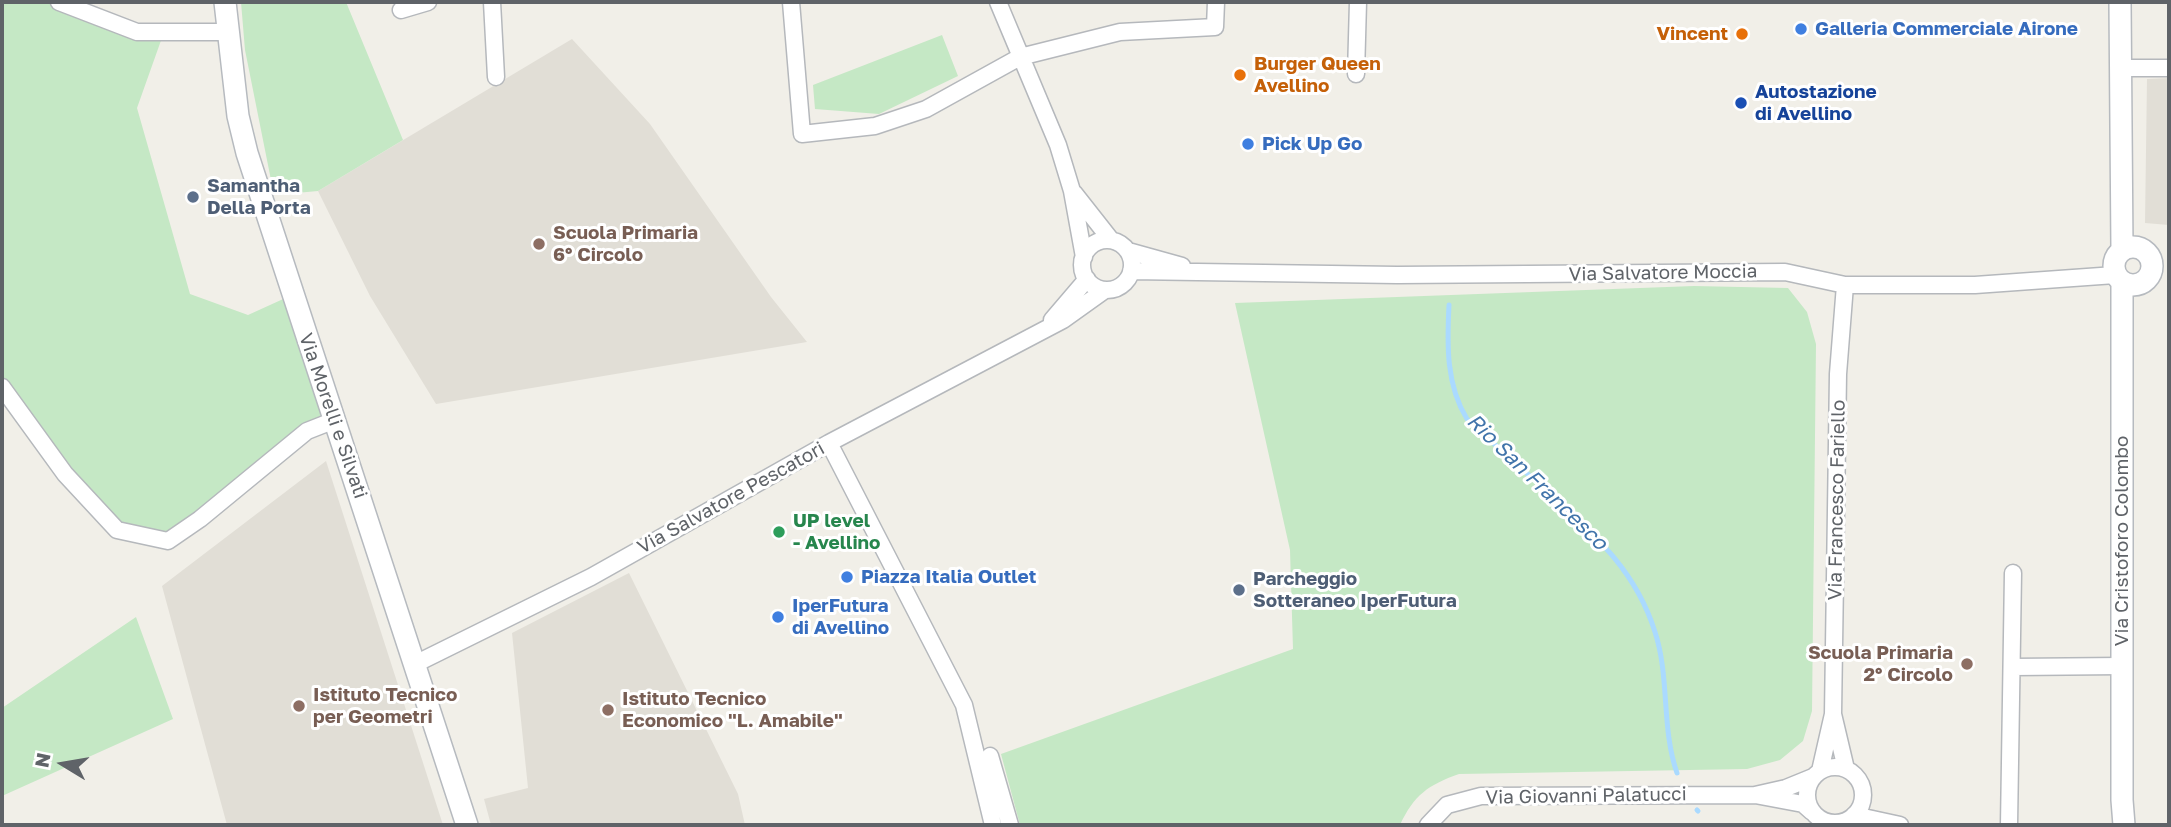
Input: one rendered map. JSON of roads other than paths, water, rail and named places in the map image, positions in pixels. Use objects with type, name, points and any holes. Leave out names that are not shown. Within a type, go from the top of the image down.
[{"type":"street","points":[[59,2],[137,32],[228,32]]},
{"type":"street","name":"Via Morelli e Silvati","points":[[225,2],[238,116],[247,153],[467,825]]},
{"type":"street","points":[[401,10],[428,2]]},
{"type":"street","points":[[492,2],[496,77]]},
{"type":"street","points":[[791,2],[802,134],[875,126],[926,109],[1020,57],[1120,32],[1215,27],[1216,2]]},
{"type":"street","points":[[998,2],[1058,145],[1072,191],[1084,257],[1083,269],[1087,279],[1096,287],[1114,289],[1122,285],[1131,271],[1132,262],[1128,251],[1111,240],[1102,240],[1091,246],[1084,257]]},
{"type":"street","points":[[1356,74],[1358,2]]},
{"type":"street","points":[[2120,2],[2122,250],[2114,261],[2118,278],[2135,286],[2148,278],[2160,258],[2138,248],[2122,250]]},
{"type":"street","points":[[2120,68],[2169,68]]},
{"type":"street","points":[[1072,191],[1111,240]]},
{"type":"street","name":"Via Salvatore Moccia","points":[[1128,251],[1208,273]]},
{"type":"street","name":"Via Salvatore Moccia","points":[[1131,271],[1448,275],[1785,272],[1845,285],[1975,285],[2118,278]]},
{"type":"street","name":"Via Cristoforo Colombo","points":[[2118,278],[2124,825]]},
{"type":"street","name":"Via Salvatore Pescatori","points":[[1045,328],[1087,279]]},
{"type":"street","name":"Via Francesco Fariello","points":[[1845,285],[1839,374],[1833,714],[1846,769]]},
{"type":"street","name":"Via Salvatore Pescatori","points":[[415,664],[591,578],[829,443],[1063,320],[1105,290]]},
{"type":"street","points":[[2,387],[65,474],[117,530],[169,541],[200,519],[307,431],[335,420]]},
{"type":"street","points":[[829,443],[964,705],[993,825]]},
{"type":"street","points":[[2009,825],[2013,573]]},
{"type":"street","points":[[2013,667],[2122,666]]},
{"type":"street","name":"Via Francesco Fariello","points":[[1816,774],[1833,714]]},
{"type":"street","points":[[990,756],[1010,825]]},
{"type":"street","points":[[1837,767],[1846,769],[1854,774],[1862,789],[1863,799],[1854,815],[1846,821],[1828,822],[1812,812],[1807,794],[1808,785],[1816,774],[1837,767]]},
{"type":"street","name":"Via Giovanni Palatucci","points":[[1755,795],[1786,788],[1816,774]]},
{"type":"street","name":"Via Giovanni Palatucci","points":[[1428,825],[1447,805],[1481,796],[1755,795],[1803,804],[1812,812]]},
{"type":"street","points":[[2106,825],[2122,800]]},
{"type":"street","points":[[1854,815],[1900,825]]},
{"type":"waterway","name":"Rio San Francesco","points":[[1449,305],[1449,364],[1455,392],[1467,419],[1598,540],[1625,572],[1647,610],[1660,649],[1669,738],[1677,773]]},
{"type":"place","name":"Galleria Commerciale Airone","points":[[1801,29]]},
{"type":"place","name":"Vincent","points":[[1742,34]]},
{"type":"place","name":"Burger Queen Avellino","points":[[1240,75]]},
{"type":"place","name":"Autostazione di Avellino","points":[[1741,103]]},
{"type":"place","name":"Pick Up Go","points":[[1248,144]]},
{"type":"place","name":"Samantha Della Porta","points":[[193,197]]},
{"type":"place","name":"Scuola Primaria 6° Circolo","points":[[539,244]]},
{"type":"place","name":"UP level - Avellino","points":[[779,532]]},
{"type":"place","name":"Piazza Italia Outlet","points":[[847,577]]},
{"type":"place","name":"Parcheggio Sotteraneo IperFutura","points":[[1239,590]]},
{"type":"place","name":"IperFutura di Avellino","points":[[778,617]]},
{"type":"place","name":"Scuola Primaria 2° Circolo","points":[[1967,664]]},
{"type":"place","name":"Istituto Tecnico per Geometri","points":[[299,706]]},
{"type":"place","name":"Istituto Tecnico Economico \"L. Amabile\"","points":[[608,710]]}]
